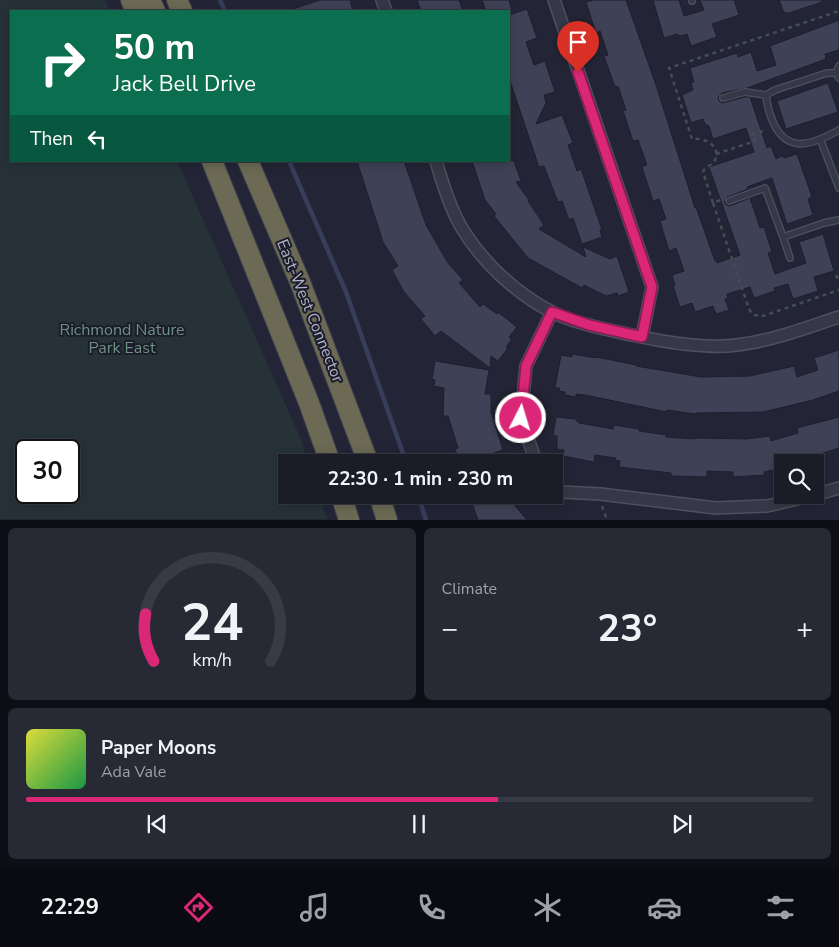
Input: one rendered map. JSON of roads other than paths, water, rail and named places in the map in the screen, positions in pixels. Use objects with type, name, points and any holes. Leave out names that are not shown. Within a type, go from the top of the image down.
[{"type":"highway","name":"East-West Connector","points":[[248,162],[300,282],[365,454]]},
{"type":"highway","points":[[213,167],[309,403],[327,454]]},
{"type":"highway","points":[[344,504],[349,520]]},
{"type":"highway","points":[[382,504],[387,520]]},
{"type":"street","points":[[554,0],[652,287],[642,337]]},
{"type":"street","points":[[436,162],[460,225],[490,266],[523,294],[552,312],[589,325],[642,337],[698,345],[734,346],[762,342],[839,317]]},
{"type":"street","points":[[533,454],[521,418],[526,366],[552,312]]},
{"type":"street","points":[[824,492],[839,488]]},
{"type":"street","points":[[563,492],[600,494],[716,508],[776,504]]},
{"type":"lane","points":[[723,98],[744,92],[766,95],[775,90],[827,73],[837,76],[839,66]]},
{"type":"lane","points":[[766,95],[769,112],[775,127],[781,136],[789,142],[797,144],[821,141],[839,130]]},
{"type":"lane","points":[[821,141],[839,188]]},
{"type":"lane","points":[[729,201],[765,188],[790,258]]},
{"type":"lane","points":[[783,237],[839,220]]},
{"type":"waterway","points":[[220,0],[225,10]]},
{"type":"waterway","points":[[289,162],[346,292],[403,454]]},
{"type":"waterway","points":[[421,504],[426,520]]},
{"type":"park label","name":"Richmond Nature Park East","points":[[122,339]]}]
